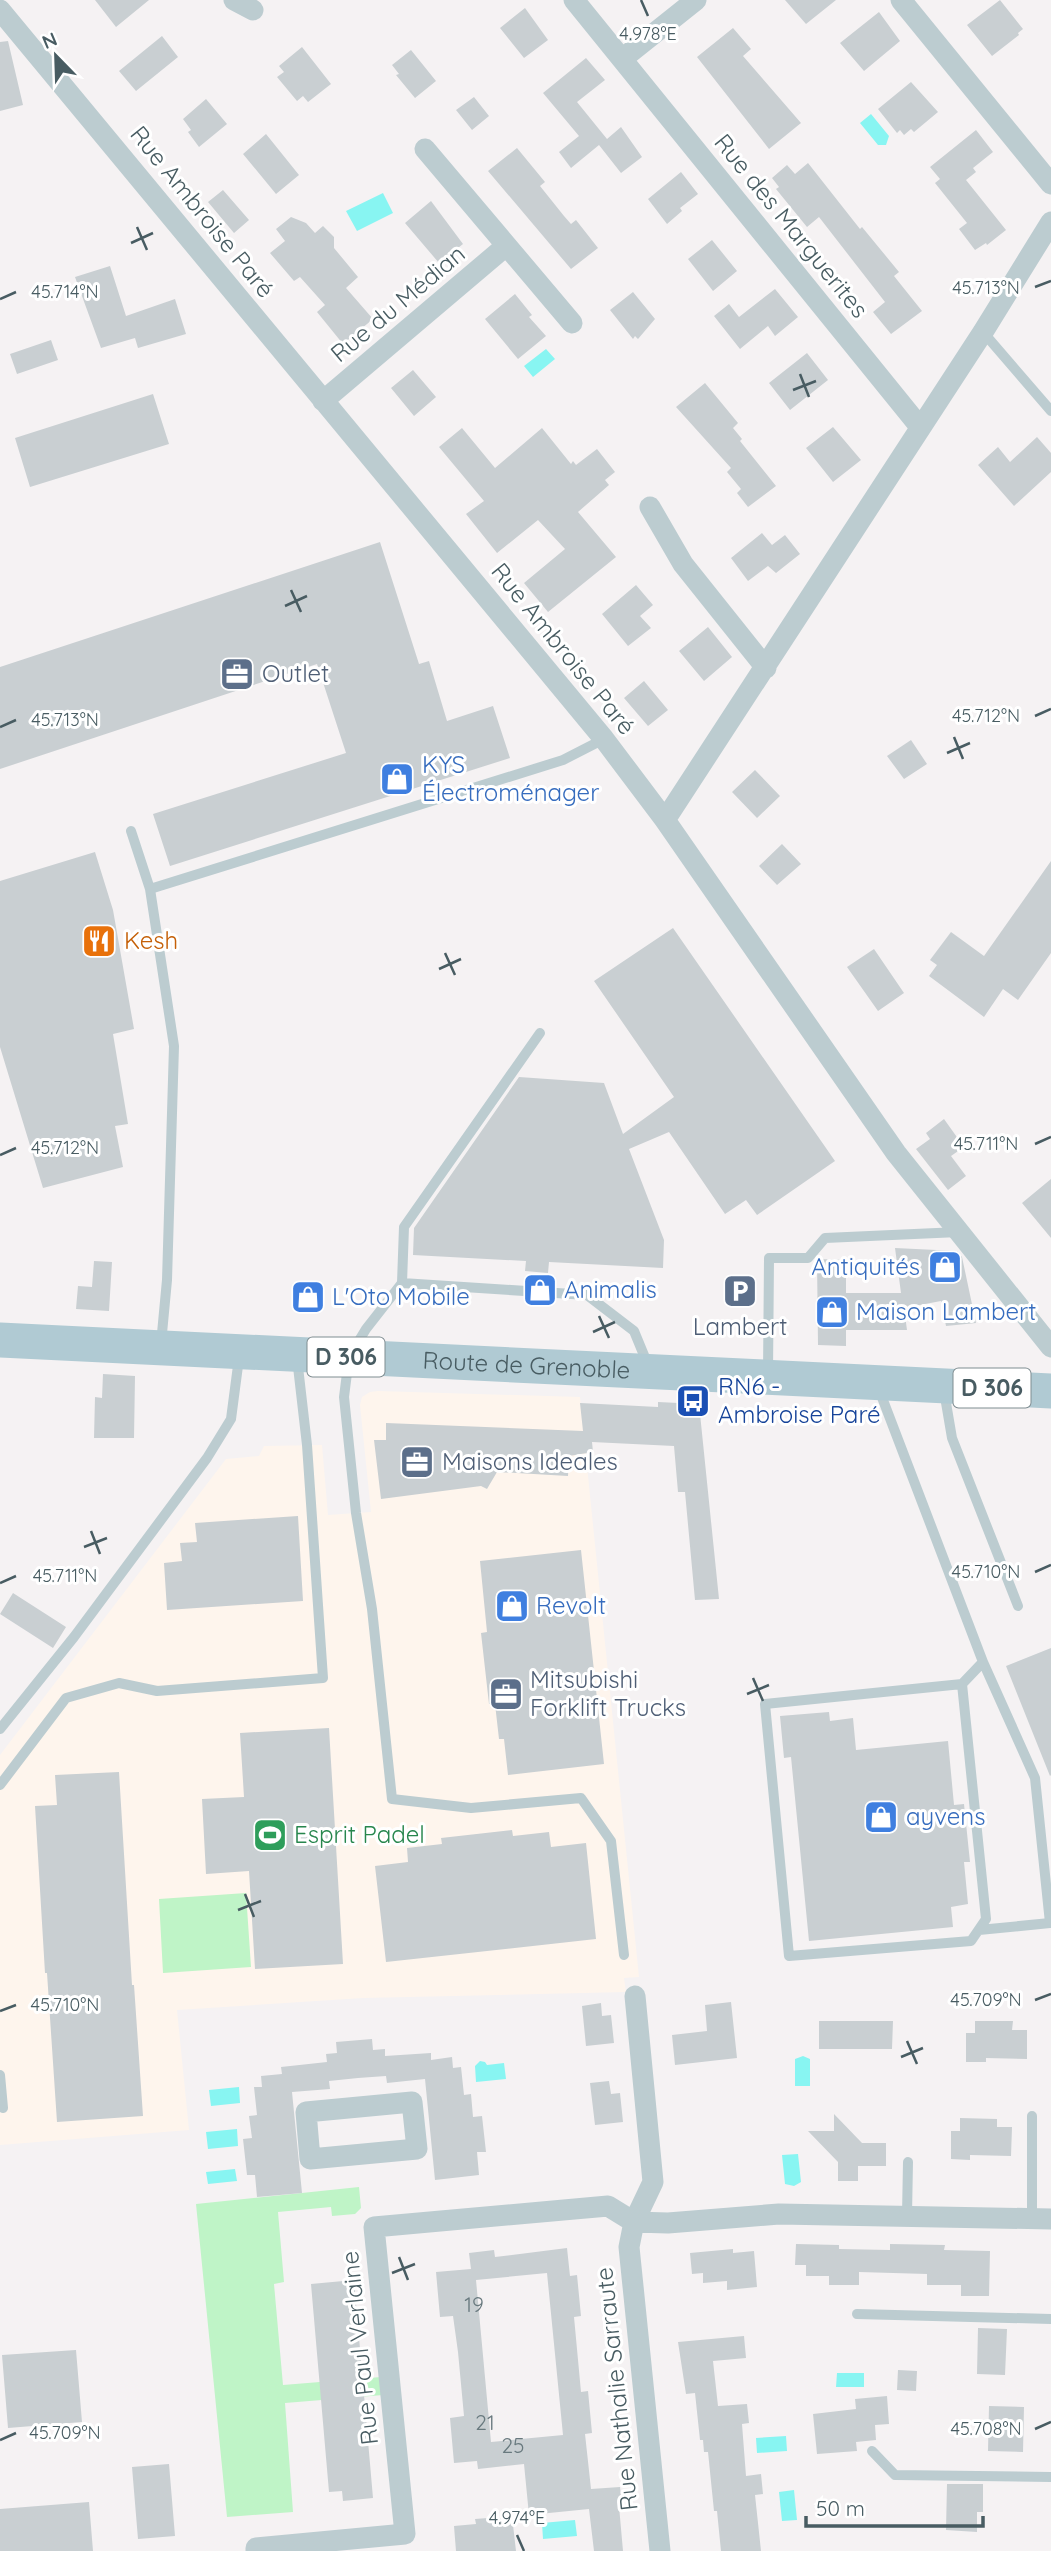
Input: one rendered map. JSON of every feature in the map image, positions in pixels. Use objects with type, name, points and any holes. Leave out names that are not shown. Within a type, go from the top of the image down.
[{"type":"main road","name":"Route de Grenoble","points":[[0,1340],[1051,1391]]},
{"type":"street","name":"Rue des Marguerites","points":[[574,0],[920,427]]},
{"type":"street","points":[[622,59],[696,0]]},
{"type":"street","points":[[901,0],[1051,184]]},
{"type":"street","name":"Rue Ambroise Paré","points":[[0,10],[604,739],[665,820],[896,1153],[1051,1347]]},
{"type":"street","points":[[425,149],[572,323]]},
{"type":"street","points":[[665,820],[983,332],[1051,222]]},
{"type":"street","name":"Rue du Médian","points":[[323,401],[506,246]]},
{"type":"street","points":[[650,507],[683,564],[766,668]]},
{"type":"street","points":[[634,2222],[653,2182],[635,1996]]},
{"type":"street","points":[[412,2102],[417,2149],[310,2159],[306,2112],[412,2102]]},
{"type":"street","name":"Rue Paul Verlaine","points":[[256,2551],[256,2548],[405,2534],[374,2227],[608,2206],[634,2222],[668,2223],[779,2214],[1041,2219]]},
{"type":"street","name":"Rue Nathalie Sarraute","points":[[634,2222],[629,2247],[660,2551]]},
{"type":"lane","points":[[983,332],[1051,411]]},
{"type":"lane","points":[[150,889],[563,760],[604,739]]},
{"type":"lane","points":[[131,831],[150,889],[174,1046],[167,1280],[160,1348]]},
{"type":"lane","points":[[540,1033],[404,1227],[402,1283],[366,1329],[349,1357],[344,1396],[356,1513],[372,1609],[393,1800],[471,1808],[582,1798],[611,1840],[624,1955]]},
{"type":"lane","points":[[768,1376],[769,1258],[808,1258],[824,1238],[959,1232]]},
{"type":"lane","points":[[402,1283],[587,1295],[634,1331],[650,1371]]},
{"type":"lane","points":[[0,1729],[74,1637],[207,1458],[231,1419],[240,1351]]},
{"type":"lane","points":[[0,1785],[66,1698],[119,1684],[157,1691],[323,1678],[308,1458],[296,1354]]},
{"type":"lane","points":[[876,1381],[983,1662],[1035,1778],[1050,1923],[979,1930]]},
{"type":"lane","points":[[943,1385],[952,1438],[1018,1606]]},
{"type":"lane","points":[[962,1684],[986,1919],[971,1941],[789,1956],[765,1704],[962,1684],[983,1662]]},
{"type":"lane","points":[[0,2075],[3,2108]]},
{"type":"lane","points":[[1032,2116],[1041,2219]]},
{"type":"lane","points":[[906,2216],[908,2162]]},
{"type":"lane","points":[[857,2314],[1051,2319]]},
{"type":"lane","points":[[872,2451],[895,2475],[1051,2477]]},
{"type":"shaded area","points":[[378,1391],[580,1397],[639,1977],[624,1978],[626,1992],[363,1998],[177,2010],[189,2130],[0,2145],[0,1755],[226,1459],[259,1456],[264,1446],[322,1445],[328,1515],[371,1512],[360,1405],[362,1397]]},
{"type":"green space","points":[[246,1893],[251,1967],[163,1973],[159,1899]]},
{"type":"green space","points":[[359,2187],[361,2208],[355,2214],[332,2216],[331,2207],[278,2212],[284,2282],[274,2284],[283,2385],[381,2377],[383,2395],[285,2403],[293,2512],[227,2517],[196,2204]]},
{"type":"water","points":[[871,114],[889,136],[886,145],[878,145],[860,123]]},
{"type":"water","points":[[383,193],[393,213],[357,231],[346,211]]},
{"type":"water","points":[[546,349],[555,359],[533,377],[524,366]]},
{"type":"water","points":[[803,2056],[810,2059],[810,2086],[795,2086],[795,2059]]},
{"type":"water","points":[[480,2061],[487,2065],[504,2063],[506,2079],[476,2082],[475,2066]]},
{"type":"water","points":[[239,2087],[240,2103],[211,2106],[209,2090]]},
{"type":"water","points":[[237,2129],[238,2146],[208,2149],[206,2132]]},
{"type":"water","points":[[798,2154],[801,2182],[794,2186],[785,2184],[782,2155]]},
{"type":"water","points":[[235,2169],[237,2181],[208,2184],[206,2172]]},
{"type":"water","points":[[837,2373],[864,2373],[864,2387],[836,2387]]},
{"type":"water","points":[[786,2436],[787,2451],[757,2453],[756,2438]]},
{"type":"water","points":[[794,2490],[797,2520],[782,2521],[779,2492]]},
{"type":"water","points":[[575,2520],[577,2536],[543,2539],[542,2523]]},
{"type":"building","points":[[95,0],[149,0],[116,27]]},
{"type":"building","points":[[785,0],[836,0],[806,24]]},
{"type":"building","points":[[1000,0],[1023,29],[992,56],[967,25]]},
{"type":"building","points":[[525,8],[548,40],[524,58],[500,28]]},
{"type":"building","points":[[879,12],[900,41],[864,71],[840,43]]},
{"type":"building","points":[[733,28],[751,49],[743,56],[801,123],[769,149],[697,57]]},
{"type":"building","points":[[162,36],[178,57],[136,91],[119,71]]},
{"type":"building","points":[[8,41],[23,105],[0,111],[0,42]]},
{"type":"building","points":[[302,47],[331,84],[308,102],[303,96],[297,101],[277,77],[284,72],[279,66]]},
{"type":"building","points":[[411,50],[436,81],[415,98],[396,75],[399,74],[392,65]]},
{"type":"building","points":[[586,58],[605,80],[577,102],[607,139],[621,127],[642,157],[621,173],[599,145],[571,168],[559,152],[579,136],[543,93]]},
{"type":"building","points":[[911,82],[938,112],[914,132],[911,129],[904,135],[900,130],[897,133],[878,109]]},
{"type":"building","points":[[474,97],[489,116],[472,130],[456,110]]},
{"type":"building","points":[[206,99],[227,124],[199,147],[188,132],[191,130],[183,119]]},
{"type":"building","points":[[976,130],[993,152],[973,168],[976,172],[966,180],[1006,230],[987,245],[986,243],[975,250],[959,229],[967,223],[935,183],[940,179],[930,167]]},
{"type":"building","points":[[266,134],[299,175],[276,194],[243,154]]},
{"type":"building","points":[[517,148],[545,182],[540,186],[564,216],[571,224],[576,220],[598,248],[571,269],[488,171]]},
{"type":"building","points":[[808,163],[860,229],[862,227],[899,272],[894,276],[922,311],[891,334],[873,312],[885,302],[819,217],[807,227],[776,189],[779,187],[772,178],[787,165],[795,174]]},
{"type":"building","points":[[681,172],[698,194],[680,208],[682,211],[667,224],[648,199]]},
{"type":"building","points":[[223,190],[249,220],[234,233],[208,202]]},
{"type":"building","points":[[431,201],[463,244],[439,263],[405,223]]},
{"type":"building","points":[[291,217],[306,223],[315,233],[323,226],[334,237],[334,248],[358,277],[346,288],[373,319],[343,344],[317,312],[325,305],[300,277],[294,281],[270,253],[285,241],[276,229]]},
{"type":"building","points":[[712,240],[737,271],[713,291],[688,259]]},
{"type":"building","points":[[110,266],[126,316],[175,299],[186,334],[138,348],[135,338],[101,348],[75,277]]},
{"type":"building","points":[[775,289],[798,317],[775,336],[768,326],[740,349],[714,316],[729,304],[739,317]]},
{"type":"building","points":[[633,292],[655,319],[638,339],[635,336],[633,339],[610,310]]},
{"type":"building","points":[[515,294],[532,315],[529,317],[546,336],[518,359],[485,319]]},
{"type":"building","points":[[51,340],[58,360],[17,374],[10,354]]},
{"type":"building","points":[[807,353],[828,380],[790,410],[769,383]]},
{"type":"building","points":[[413,370],[436,397],[414,416],[391,388]]},
{"type":"building","points":[[705,383],[738,423],[733,428],[742,439],[740,441],[776,486],[748,507],[737,493],[741,489],[727,472],[731,468],[676,407]]},
{"type":"building","points":[[153,394],[169,444],[30,487],[15,438]]},
{"type":"building","points":[[833,427],[861,460],[833,482],[806,448]]},
{"type":"building","points":[[462,428],[495,468],[542,428],[571,464],[573,461],[576,465],[597,449],[615,472],[605,480],[609,485],[578,512],[616,557],[548,612],[524,583],[565,549],[538,520],[497,553],[466,514],[484,501],[439,447]]},
{"type":"building","points":[[1037,437],[1051,453],[1051,472],[1014,506],[978,465],[998,447],[1010,462]]},
{"type":"building","points":[[762,533],[772,545],[785,535],[800,554],[776,573],[768,566],[748,581],[731,558]]},
{"type":"building","points":[[380,542],[419,664],[429,661],[447,721],[493,706],[510,758],[170,866],[153,814],[346,753],[317,664],[0,769],[0,667]]},
{"type":"building","points":[[636,585],[653,605],[640,616],[651,628],[628,646],[602,614]]},
{"type":"building","points":[[708,627],[732,657],[704,681],[679,651]]},
{"type":"building","points":[[644,681],[668,710],[648,726],[624,698]]},
{"type":"building","points":[[911,740],[927,764],[904,779],[887,756]]},
{"type":"building","points":[[755,770],[780,796],[757,818],[732,792]]},
{"type":"building","points":[[782,844],[801,864],[777,885],[759,866]]},
{"type":"building","points":[[95,852],[113,910],[134,1029],[113,1034],[128,1124],[115,1126],[123,1167],[43,1188],[0,1047],[0,881]]},
{"type":"building","points":[[1051,861],[1051,953],[1018,1000],[1003,989],[984,1017],[929,976],[937,965],[930,960],[951,932],[984,956]]},
{"type":"building","points":[[673,928],[835,1161],[757,1215],[746,1200],[725,1214],[669,1132],[629,1149],[664,1240],[663,1268],[549,1262],[548,1273],[525,1271],[526,1261],[413,1255],[414,1228],[519,1077],[604,1083],[623,1134],[674,1097],[594,981]]},
{"type":"building","points":[[874,949],[904,993],[878,1011],[847,967]]},
{"type":"building","points":[[944,1119],[964,1147],[951,1156],[966,1176],[948,1190],[916,1149],[930,1139],[926,1133]]},
{"type":"building","points":[[1051,1179],[1051,1238],[1022,1203]]},
{"type":"building","points":[[895,1248],[957,1251],[962,1257],[976,1323],[946,1326],[941,1301],[904,1308],[907,1330],[846,1330],[846,1346],[818,1345],[817,1259],[846,1260],[846,1293],[901,1293]]},
{"type":"building","points":[[94,1261],[112,1262],[109,1311],[76,1309],[78,1286],[92,1287]]},
{"type":"building","points":[[103,1374],[135,1376],[134,1438],[94,1438],[95,1397],[102,1398]]},
{"type":"building","points":[[658,1402],[699,1404],[719,1599],[695,1600],[685,1492],[678,1492],[674,1446],[592,1442],[593,1452],[569,1456],[568,1476],[497,1472],[487,1489],[481,1486],[381,1499],[374,1440],[386,1440],[386,1423],[583,1431],[580,1403],[658,1407]]},
{"type":"building","points":[[298,1516],[303,1601],[167,1610],[164,1563],[182,1561],[180,1543],[197,1542],[195,1523]]},
{"type":"building","points":[[581,1550],[604,1764],[508,1775],[504,1739],[499,1739],[495,1704],[489,1704],[481,1633],[487,1632],[480,1561]]},
{"type":"building","points":[[13,1593],[66,1627],[53,1648],[0,1614]]},
{"type":"building","points":[[1051,1648],[1051,1775],[1050,1776],[1006,1666]]},
{"type":"building","name":"ayvens","points":[[829,1712],[830,1721],[853,1718],[856,1750],[948,1741],[954,1805],[964,1804],[970,1862],[964,1862],[968,1904],[951,1907],[953,1927],[809,1941],[791,1757],[784,1758],[780,1716]]},
{"type":"building","name":"Esprit Padel","points":[[329,1728],[343,1964],[255,1969],[249,1871],[206,1874],[202,1799],[244,1797],[240,1733]]},
{"type":"building","points":[[119,1772],[143,2116],[57,2122],[35,1806],[57,1805],[55,1775]]},
{"type":"building","points":[[512,1830],[513,1836],[549,1832],[551,1847],[586,1843],[596,1939],[386,1962],[375,1866],[408,1862],[407,1848],[442,1844],[441,1838]]},
{"type":"building","points":[[731,2002],[737,2058],[675,2065],[672,2035],[707,2031],[705,2005]]},
{"type":"building","points":[[601,2003],[602,2016],[611,2015],[614,2043],[586,2046],[582,2006]]},
{"type":"building","points":[[819,2021],[893,2021],[892,2049],[819,2049]]},
{"type":"building","points":[[975,2021],[1013,2021],[1012,2030],[1027,2030],[1027,2059],[986,2058],[986,2062],[966,2062],[966,2033],[975,2033]]},
{"type":"building","points":[[372,2039],[373,2050],[385,2049],[385,2056],[431,2053],[431,2060],[452,2057],[453,2068],[461,2067],[464,2095],[471,2094],[473,2117],[482,2116],[486,2152],[477,2152],[479,2175],[435,2180],[425,2079],[387,2083],[386,2076],[358,2078],[329,2081],[330,2089],[292,2092],[302,2193],[257,2197],[255,2175],[247,2175],[243,2139],[252,2138],[249,2116],[257,2115],[254,2087],[262,2087],[261,2076],[282,2074],[281,2067],[327,2062],[326,2054],[337,2053],[336,2042]]},
{"type":"building","points":[[609,2081],[611,2094],[620,2093],[623,2122],[595,2125],[590,2083]]},
{"type":"building","points":[[834,2114],[862,2143],[886,2143],[886,2166],[858,2166],[858,2181],[838,2181],[838,2162],[808,2131],[834,2131]]},
{"type":"building","points":[[960,2118],[997,2119],[997,2127],[1012,2127],[1011,2156],[970,2155],[970,2160],[951,2159],[951,2131],[960,2131]]},
{"type":"building","points":[[796,2244],[839,2245],[839,2249],[890,2250],[890,2244],[945,2245],[944,2250],[990,2251],[989,2296],[961,2296],[961,2285],[927,2285],[927,2274],[859,2272],[859,2285],[829,2285],[829,2276],[806,2276],[806,2265],[795,2265]]},
{"type":"building","points":[[567,2248],[570,2276],[577,2275],[581,2316],[574,2317],[581,2392],[588,2391],[592,2433],[585,2434],[591,2489],[620,2487],[623,2551],[594,2551],[589,2509],[529,2515],[524,2464],[478,2469],[477,2461],[454,2463],[450,2418],[464,2416],[458,2352],[453,2316],[440,2317],[436,2272],[471,2269],[469,2253],[494,2250],[495,2257]],"holes":[[[547,2273],[563,2435],[491,2442],[476,2280]]]},
{"type":"building","points":[[733,2249],[733,2253],[754,2251],[757,2287],[727,2290],[727,2281],[703,2283],[703,2273],[692,2274],[690,2253]]},
{"type":"building","points":[[354,2280],[373,2498],[343,2501],[342,2491],[329,2492],[311,2284]]},
{"type":"building","points":[[978,2328],[1007,2329],[1005,2375],[977,2374]]},
{"type":"building","points":[[744,2336],[746,2358],[713,2361],[718,2406],[747,2404],[749,2423],[742,2424],[746,2476],[761,2474],[763,2494],[755,2495],[761,2551],[721,2551],[708,2452],[704,2452],[703,2440],[700,2440],[695,2393],[686,2394],[678,2342]]},
{"type":"building","points":[[76,2350],[82,2422],[8,2428],[2,2355]]},
{"type":"building","points":[[898,2370],[917,2371],[916,2391],[897,2390]]},
{"type":"building","points":[[887,2396],[889,2424],[875,2425],[876,2440],[856,2442],[857,2451],[817,2454],[813,2414],[856,2409],[855,2399]]},
{"type":"building","points":[[989,2406],[1024,2407],[1023,2452],[988,2451]]},
{"type":"building","points":[[169,2464],[175,2536],[138,2539],[132,2467]]},
{"type":"building","points":[[947,2484],[983,2484],[983,2512],[977,2512],[977,2532],[946,2530]]},
{"type":"building","points":[[89,2502],[93,2551],[0,2551],[0,2509]]},
{"type":"building","points":[[512,2516],[516,2551],[456,2551],[454,2526],[476,2524],[475,2519]]},
{"type":"place","name":"Outlet","points":[[237,674]]},
{"type":"place","name":"KYS Électroménager","points":[[397,779]]},
{"type":"place","name":"Kesh","points":[[99,941]]},
{"type":"place","name":"Antiquités","points":[[945,1267]]},
{"type":"place","name":"Animalis","points":[[540,1290]]},
{"type":"place","name":"Lambert","points":[[740,1291]]},
{"type":"place","name":"L'Oto Mobile","points":[[308,1297]]},
{"type":"place","name":"Maison Lambert","points":[[832,1312]]},
{"type":"place","name":"RN6 - Ambroise Paré","points":[[693,1401]]},
{"type":"place","name":"Maisons Ideales","points":[[417,1462]]},
{"type":"place","name":"Revolt","points":[[512,1606]]},
{"type":"place","name":"Mitsubishi Forklift Trucks","points":[[506,1694]]},
{"type":"place","name":"ayvens","points":[[881,1817]]},
{"type":"place","name":"Esprit Padel","points":[[270,1835]]}]
